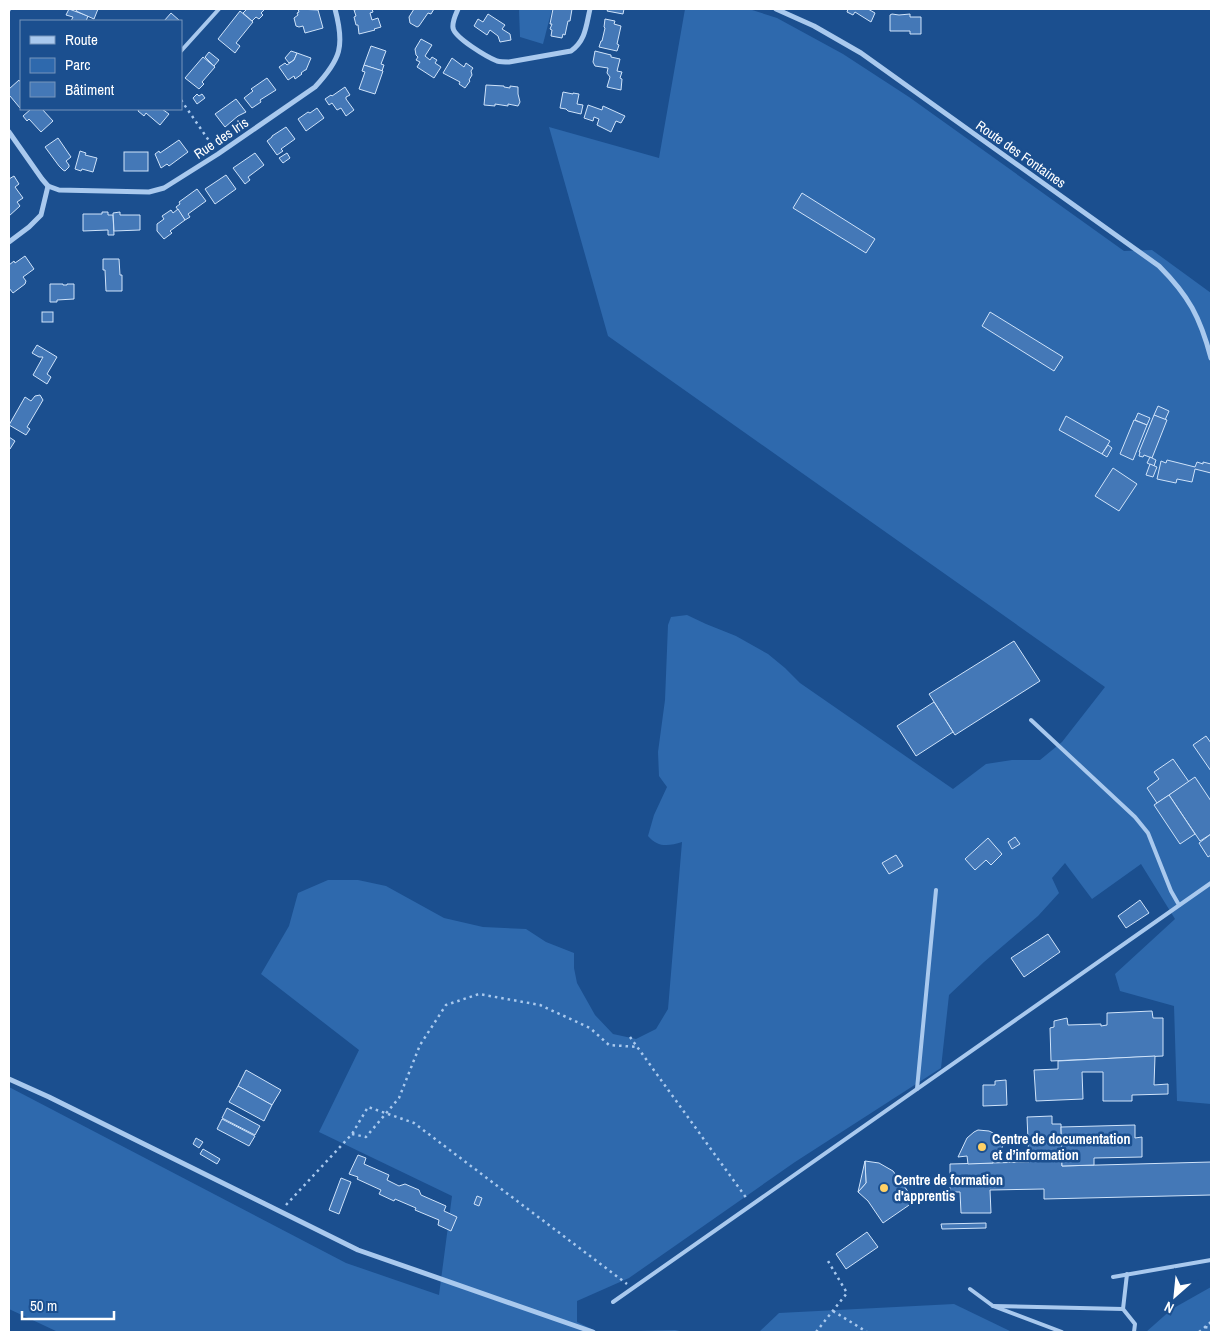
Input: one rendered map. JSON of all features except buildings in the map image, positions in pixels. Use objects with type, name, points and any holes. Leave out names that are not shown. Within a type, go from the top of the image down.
[{"type":"street","name":"Rue des Iris","points":[[48,186],[59,190],[149,192],[164,188],[218,154],[314,87],[326,75],[333,65],[341,41],[336,9]]},
{"type":"street","points":[[458,9],[454,18],[453,28],[458,36],[500,62],[571,51],[578,46],[583,38],[590,9]]},
{"type":"street","name":"Route des Fontaines","points":[[776,9],[788,11],[861,53],[1158,266],[1175,282],[1188,300],[1203,330],[1211,358]]},
{"type":"street","points":[[9,132],[48,186],[41,215],[9,242]]},
{"type":"street","points":[[9,1079],[358,1250],[593,1332]]},
{"type":"lane","points":[[182,50],[219,9]]},
{"type":"lane","points":[[1031,720],[1135,817],[1148,833],[1171,891],[1179,905]]},
{"type":"lane","points":[[613,1302],[1211,882]]},
{"type":"lane","points":[[917,1089],[936,890]]},
{"type":"lane","points":[[1113,1277],[1211,1260]]},
{"type":"lane","points":[[1127,1274],[1123,1309],[1135,1324],[1134,1332]]},
{"type":"lane","points":[[970,1289],[993,1306],[1062,1332]]},
{"type":"lane","points":[[993,1306],[1123,1309]]},
{"type":"path","points":[[182,101],[218,154]]},
{"type":"path","points":[[352,1134],[366,1137],[399,1098],[420,1045],[446,1005],[479,994],[540,1005],[590,1028],[609,1045],[638,1047]]},
{"type":"path","points":[[630,1037],[751,1205]]},
{"type":"path","points":[[281,1211],[352,1134],[368,1107],[414,1123],[632,1288]]},
{"type":"path","points":[[816,1332],[847,1293],[828,1261]]},
{"type":"path","points":[[833,1311],[866,1332]]},
{"type":"path","points":[[1198,1332],[1211,1322]]},
{"type":"path","points":[[1205,1327],[1211,1328]]},
{"type":"green space","points":[[519,9],[552,9],[543,44],[520,37]]},
{"type":"green space","points":[[685,9],[749,9],[777,18],[843,54],[909,97],[1124,251],[1152,250],[1211,293],[1211,1104],[1177,1101],[1174,1006],[1120,991],[1115,974],[1175,919],[1141,864],[1092,899],[1065,863],[1052,878],[1059,893],[1038,916],[949,995],[941,1068],[795,1162],[629,1278],[577,1301],[577,1322],[598,1332],[58,1332],[9,1309],[9,1087],[346,1263],[439,1295],[452,1196],[319,1132],[359,1050],[261,974],[289,926],[298,893],[328,880],[358,880],[386,886],[444,918],[483,927],[526,929],[546,942],[574,953],[577,983],[595,1015],[613,1034],[636,1039],[656,1029],[668,1009],[682,842],[664,845],[656,843],[648,836],[654,815],[667,787],[659,776],[658,752],[665,700],[668,625],[671,617],[687,615],[736,636],[768,654],[800,683],[953,789],[986,764],[1012,760],[1040,760],[1062,742],[1105,687],[608,336],[549,127],[659,158]]},
{"type":"green space","points":[[1211,1287],[1211,1332],[1146,1332],[1172,1309]]},
{"type":"green space","points":[[954,1304],[1012,1332],[759,1332],[779,1313]]},
{"type":"green space","points":[[675,1330],[685,1332],[598,1332]]},
{"type":"place","name":"Centre de documentation et d’information","points":[[982,1147]]},
{"type":"place","name":"Centre de formation d'apprentis","points":[[884,1188]]}]
